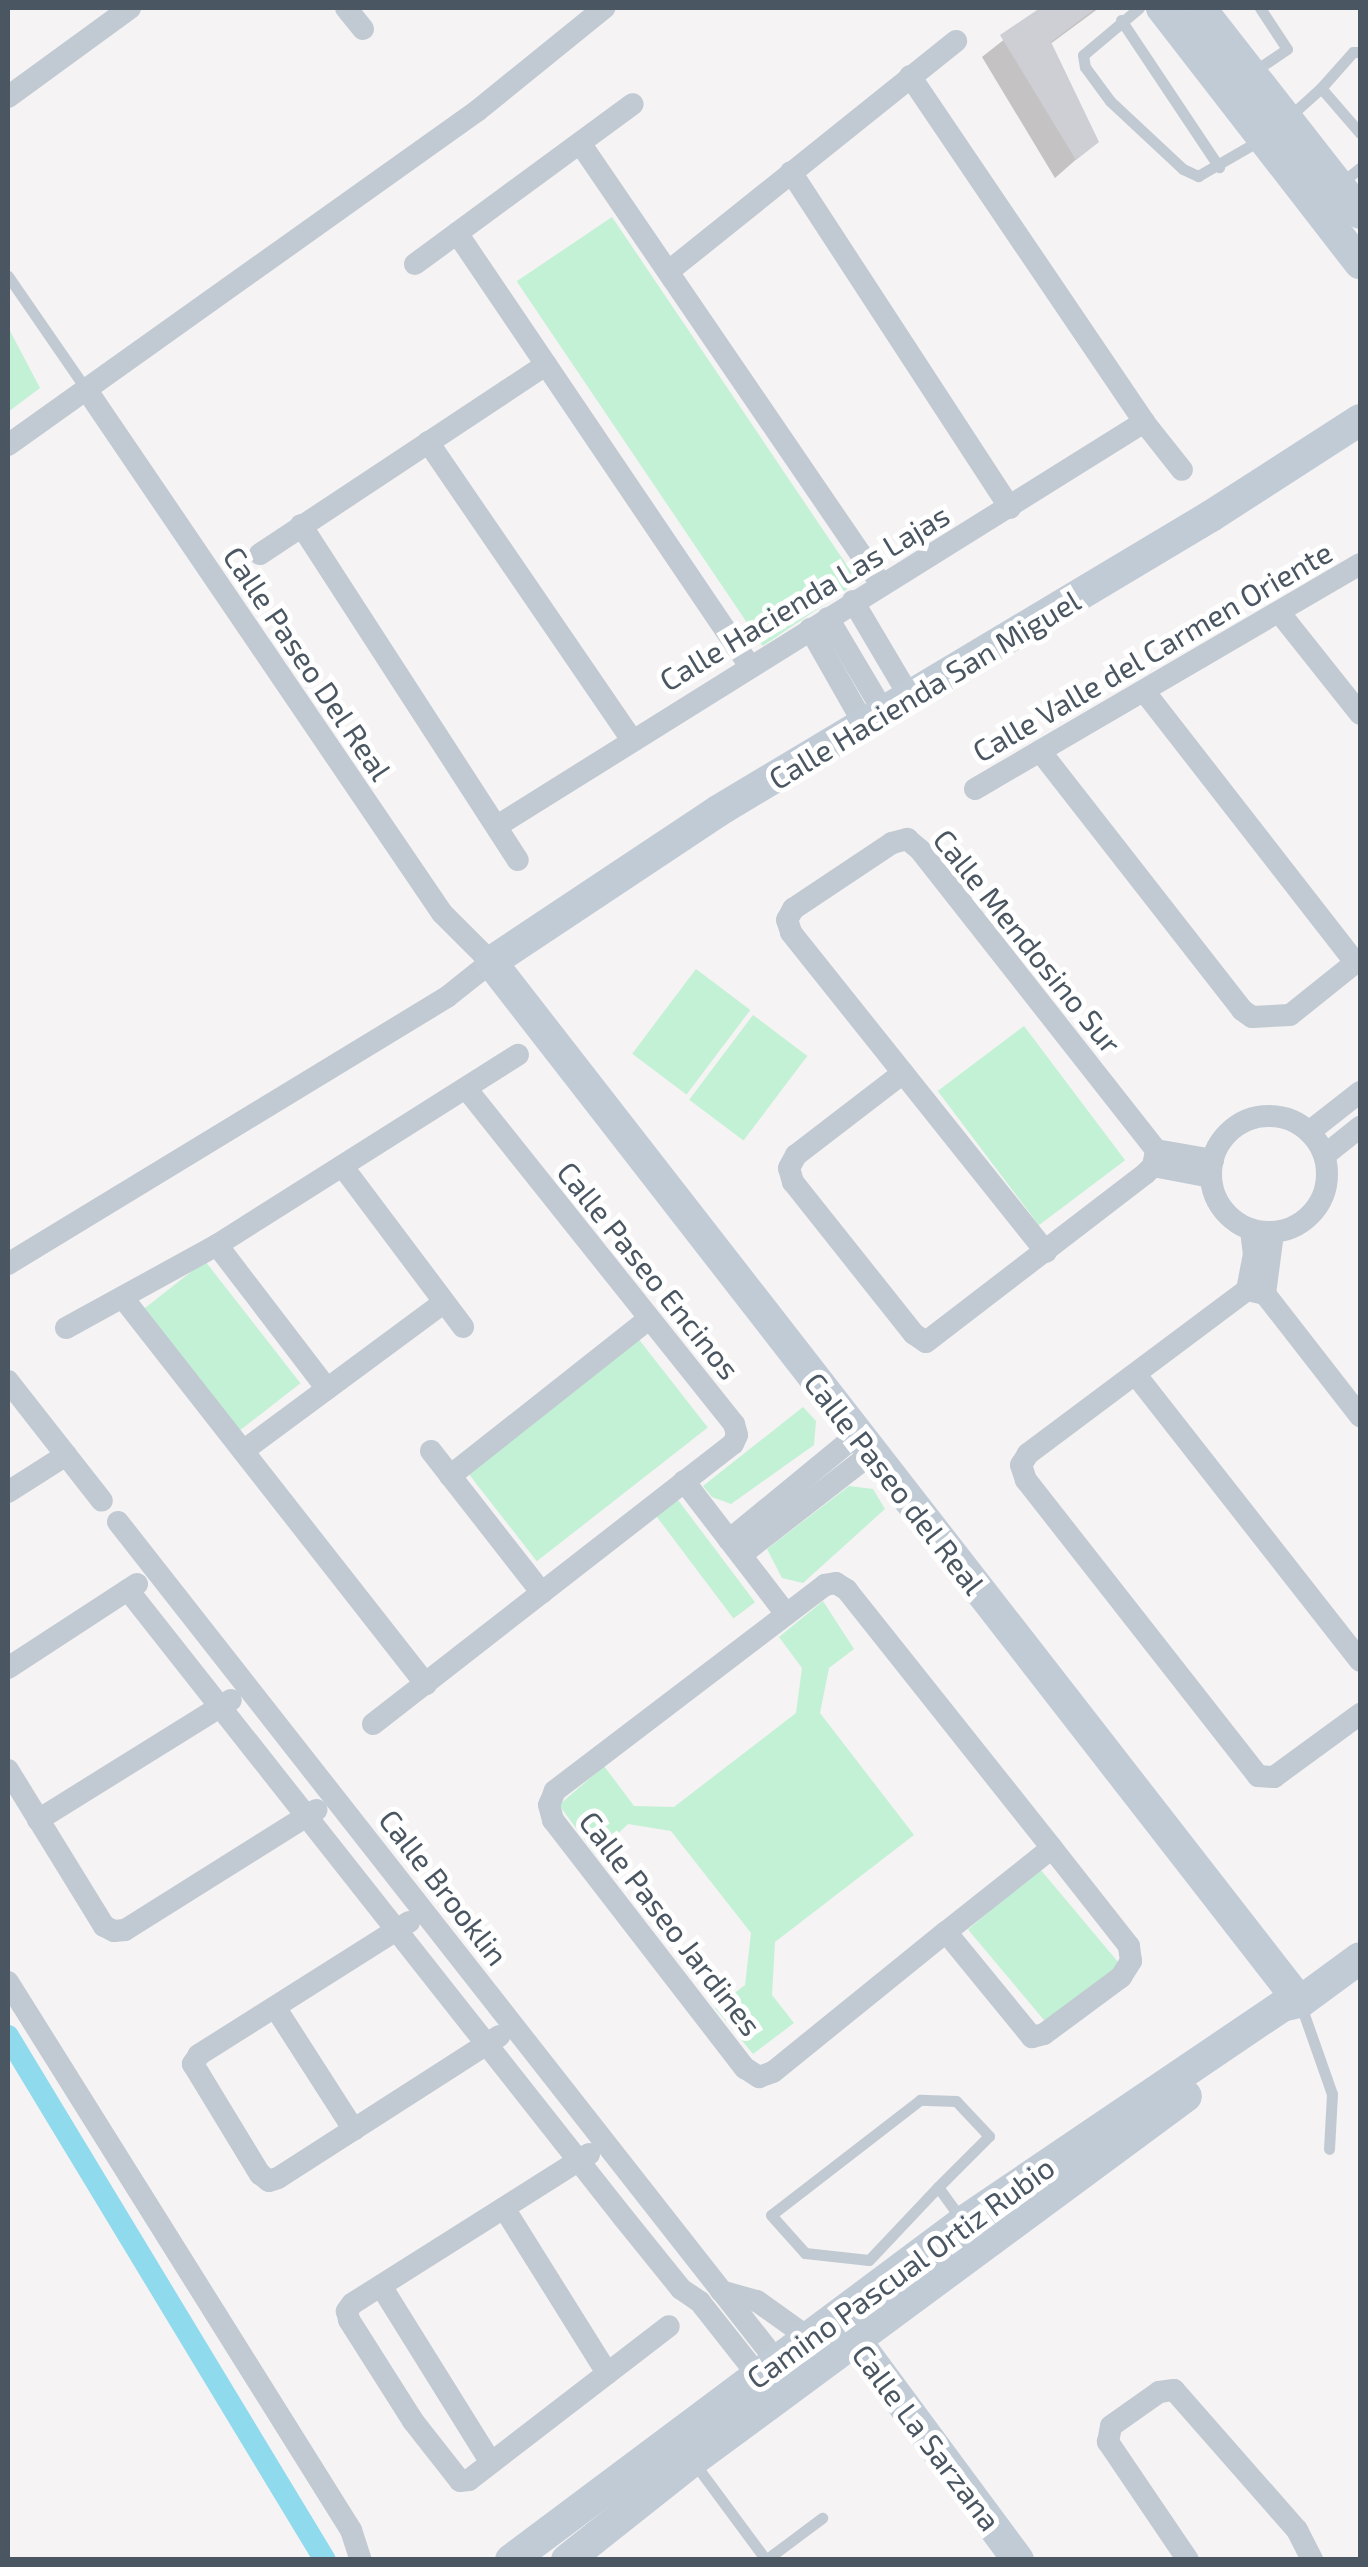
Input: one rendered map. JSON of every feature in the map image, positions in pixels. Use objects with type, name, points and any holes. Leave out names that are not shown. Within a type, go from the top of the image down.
[{"type":"street","points":[[8,94],[130,8]]},
{"type":"street","points":[[346,8],[363,29]]},
{"type":"street","points":[[8,445],[477,111],[604,8]]},
{"type":"street","points":[[1162,8],[1274,129],[1350,177],[1360,213]]},
{"type":"street","points":[[1200,8],[1250,74],[1312,204],[1360,263]]},
{"type":"street","points":[[669,270],[956,41]]},
{"type":"street","points":[[910,76],[1144,422],[1182,470]]},
{"type":"street","points":[[415,264],[634,104]]},
{"type":"street","points":[[580,143],[881,584]]},
{"type":"street","points":[[790,172],[1010,508]]},
{"type":"street","points":[[457,234],[748,665]]},
{"type":"street","points":[[260,554],[546,364]]},
{"type":"street","name":"Calle Paseo Del Real","points":[[86,389],[442,913],[491,962]]},
{"type":"street","name":"Calle Hacienda San Miguel","points":[[491,962],[718,812],[887,713],[1360,420]]},
{"type":"street","name":"Calle Hacienda Las Lajas","points":[[497,826],[631,738],[1144,422]]},
{"type":"street","points":[[428,442],[631,738]]},
{"type":"street","points":[[301,526],[518,860]]},
{"type":"street","name":"Calle Valle del Carmen Oriente","points":[[975,789],[1360,564]]},
{"type":"street","points":[[852,601],[887,713]]},
{"type":"street","points":[[1279,612],[1360,714]]},
{"type":"street","points":[[819,624],[887,713]]},
{"type":"street","points":[[1040,751],[1242,1010],[1252,1017],[1290,1015],[1358,961],[1144,690]]},
{"type":"street","name":"Calle Mendosino Sur","points":[[903,1073],[791,932],[787,920],[794,909],[892,842],[907,839],[1155,1158]]},
{"type":"street","points":[[8,1264],[448,998],[491,962]]},
{"type":"street","name":"Calle Paseo del Real","points":[[491,962],[1300,2002]]},
{"type":"street","points":[[66,1328],[217,1245],[518,1055]]},
{"type":"street","points":[[1046,1252],[903,1073],[796,1155],[789,1168],[792,1182],[914,1334],[926,1342],[1046,1252],[1155,1158],[1212,1168]]},
{"type":"street","name":"Calle Paseo Encinos","points":[[374,1724],[737,1435],[734,1424],[467,1090]]},
{"type":"street","points":[[1309,1132],[1360,1092]]},
{"type":"street","points":[[1284,1118],[1309,1132],[1325,1155],[1326,1191],[1318,1208],[1304,1222],[1262,1232],[1223,1210],[1212,1168],[1220,1142],[1248,1120],[1284,1118]]},
{"type":"street","points":[[1325,1155],[1360,1127]]},
{"type":"street","points":[[342,1166],[463,1327]]},
{"type":"street","points":[[1262,1232],[1254,1255],[1256,1292],[1360,1416]]},
{"type":"street","points":[[217,1245],[326,1389]]},
{"type":"street","points":[[1256,1292],[1028,1454],[1021,1465],[1026,1480],[1238,1752],[1267,1780],[1360,1714]]},
{"type":"street","points":[[124,1298],[426,1684]]},
{"type":"street","points":[[243,1451],[444,1302]]},
{"type":"street","points":[[450,1476],[649,1319]]},
{"type":"street","points":[[1136,1375],[1360,1661]]},
{"type":"street","points":[[8,1382],[102,1501]]},
{"type":"street","points":[[735,1548],[865,1443]]},
{"type":"street","points":[[431,1451],[542,1593]]},
{"type":"street","points":[[8,1492],[66,1455]]},
{"type":"street","points":[[684,1481],[786,1614]]},
{"type":"street","name":"Calle Brooklin","points":[[118,1522],[722,2291],[766,2366]]},
{"type":"street","points":[[8,1668],[156,1570]]},
{"type":"street","name":"Calle Paseo Jardines","points":[[946,1932],[1032,2036],[1044,2034],[1121,1977],[1131,1962],[1129,1946],[1052,1848],[846,1590],[836,1583],[825,1584],[555,1791],[549,1806],[553,1820],[745,2068],[759,2077],[773,2072],[946,1932],[1052,1848]]},
{"type":"street","points":[[128,1590],[681,2289],[700,2302],[766,2366]]},
{"type":"street","points":[[38,1820],[249,1687]]},
{"type":"street","points":[[8,1770],[104,1926],[114,1931],[125,1930],[335,1798]]},
{"type":"street","points":[[423,1910],[398,1931],[199,2055],[193,2064],[250,2159],[269,2181],[278,2178],[514,2025]]},
{"type":"street","name":"Camino Pascual Ortiz Rubio","points":[[511,2560],[836,2313],[964,2222],[1282,2006],[1300,2002],[1360,1958]]},
{"type":"street","points":[[8,1982],[351,2530],[361,2560]]},
{"type":"street","name":"Camino Pascual Ortiz Rubio","points":[[568,2560],[692,2461],[1294,2015],[1300,2002]]},
{"type":"street","points":[[275,2007],[354,2130]]},
{"type":"street","points":[[604,2144],[352,2304],[347,2311],[349,2320],[460,2481],[470,2480],[669,2326]]},
{"type":"street","points":[[504,2208],[607,2373]]},
{"type":"street","points":[[381,2286],[490,2461]]},
{"type":"street","points":[[700,2302],[722,2291],[758,2301],[806,2336]]},
{"type":"street","name":"Calle La Sarzana","points":[[836,2313],[1018,2560]]},
{"type":"street","points":[[1188,2560],[1108,2442],[1111,2426],[1158,2392],[1174,2390],[1296,2530],[1312,2560]]},
{"type":"lane","points":[[1139,8],[1084,56],[1095,83],[1183,169],[1198,176],[1219,167],[1274,129],[1322,88],[1353,52],[1360,52]]},
{"type":"lane","points":[[1250,74],[1287,49],[1260,8]]},
{"type":"lane","points":[[1122,20],[1219,167]]},
{"type":"lane","points":[[1322,88],[1360,133]]},
{"type":"lane","points":[[1312,204],[1350,177]]},
{"type":"lane","points":[[8,276],[86,389]]},
{"type":"lane","points":[[1300,2002],[1332,2094],[1330,2149]]},
{"type":"lane","points":[[920,2100],[956,2101],[989,2136],[938,2187],[869,2260],[805,2253],[771,2215],[920,2100]]},
{"type":"lane","points":[[938,2187],[964,2222]]},
{"type":"lane","points":[[692,2461],[767,2559],[822,2518]]},
{"type":"green space","points":[[612,217],[858,582],[763,646],[517,281]]},
{"type":"green space","points":[[8,332],[40,388],[8,412]]},
{"type":"green space","points":[[696,969],[750,1010],[687,1095],[632,1054]]},
{"type":"green space","points":[[753,1015],[807,1056],[744,1141],[689,1100]]},
{"type":"green space","points":[[1024,1026],[1125,1160],[1039,1225],[938,1091]]},
{"type":"green space","points":[[205,1261],[300,1383],[240,1431],[144,1308]]},
{"type":"green space","points":[[637,1337],[708,1428],[537,1561],[466,1471]]},
{"type":"green space","points":[[803,1407],[816,1421],[814,1445],[731,1504],[712,1497],[703,1486]]},
{"type":"green space","points":[[849,1486],[873,1489],[885,1509],[803,1583],[782,1578],[767,1549]]},
{"type":"green space","points":[[678,1500],[755,1602],[733,1618],[656,1516]]},
{"type":"green space","points":[[823,1601],[854,1649],[829,1668],[820,1713],[914,1835],[775,1942],[772,1995],[794,2023],[753,2054],[715,2008],[745,1985],[751,1933],[671,1831],[628,1824],[596,1855],[559,1805],[604,1766],[634,1806],[674,1807],[796,1713],[802,1668],[779,1637]]},
{"type":"green space","points":[[1040,1869],[1121,1966],[1049,2026],[968,1929]]},
{"type":"building","points":[[1040,8],[1096,8],[1051,42],[1099,142],[1076,160],[1000,35]]},
{"type":"waterway","points":[[8,2036],[325,2560]]}]
